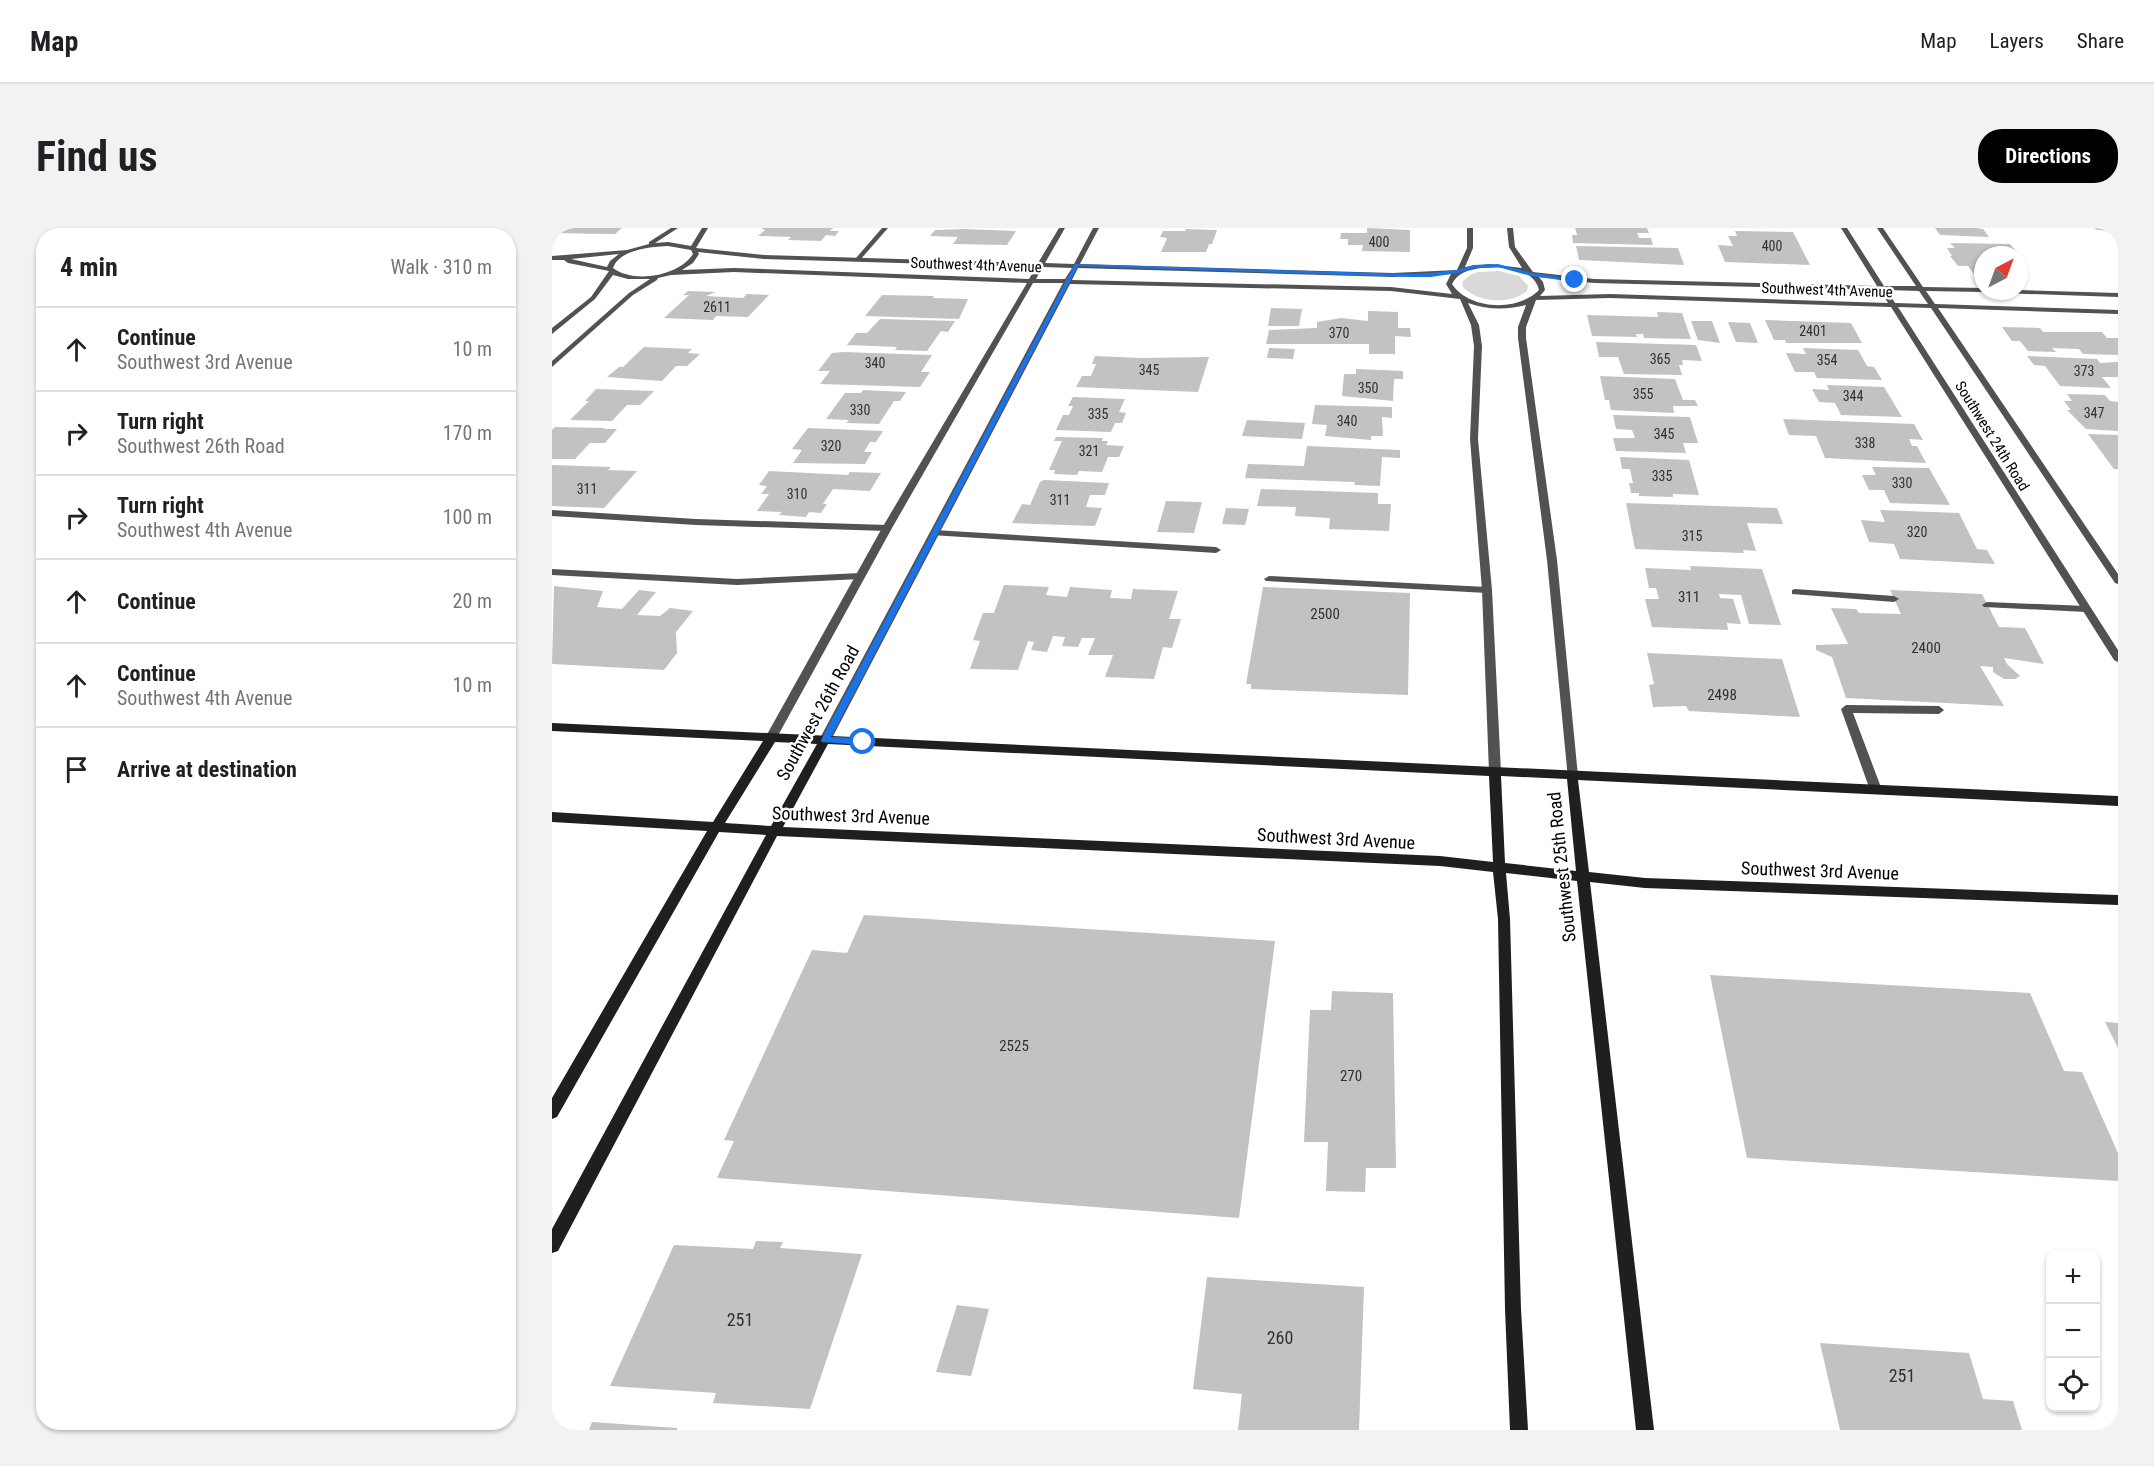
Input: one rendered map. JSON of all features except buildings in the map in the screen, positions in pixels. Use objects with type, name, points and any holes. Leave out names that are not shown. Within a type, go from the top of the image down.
[{"type":"main road","points":[[552,727],[2118,801]]},
{"type":"main road","name":"Southwest 26th Road","points":[[552,1112],[716,827],[771,738]]},
{"type":"main road","name":"Southwest 26th Road","points":[[552,1245],[825,740]]},
{"type":"main road","points":[[1495,772],[1504,919],[1513,1309],[1519,1430]]},
{"type":"main road","name":"Southwest 25th Road","points":[[1572,776],[1645,1430]]},
{"type":"main road","name":"Southwest 3rd Avenue","points":[[552,817],[774,831],[1499,866],[1646,883],[2118,900]]},
{"type":"street","points":[[552,258],[645,247],[675,228]]},
{"type":"street","points":[[552,364],[631,294],[690,264],[695,259],[694,249],[705,228]]},
{"type":"street","points":[[858,259],[885,228]]},
{"type":"street","name":"Southwest 26th Road","points":[[771,738],[887,528],[1062,228]]},
{"type":"street","name":"Southwest 26th Road","points":[[825,740],[1096,228]]},
{"type":"street","points":[[1470,228],[1470,248],[1459,271],[1450,279],[1449,284],[1454,293],[1461,298],[1475,325],[1478,346],[1474,439],[1487,590],[1495,772]]},
{"type":"street","points":[[1510,228],[1512,247],[1530,274],[1542,286],[1540,294],[1533,300]]},
{"type":"street","name":"Southwest 24th Road","points":[[1844,228],[2118,658]]},
{"type":"street","name":"Southwest 24th Road","points":[[1880,228],[2118,581]]},
{"type":"street","name":"Southwest 4th Avenue","points":[[645,247],[668,244],[741,256],[1393,276],[1459,271],[1473,267],[1498,265],[1530,274],[1594,281],[1974,290]]},
{"type":"street","points":[[552,332],[593,298],[611,271],[610,265],[618,257],[635,249]]},
{"type":"street","points":[[566,258],[570,262],[611,271]]},
{"type":"street","name":"Southwest 4th Avenue","points":[[611,271],[626,278],[722,269],[1402,290],[1461,298],[1497,306],[1533,300],[1610,296],[2118,312]]},
{"type":"street","points":[[2028,292],[2118,295]]},
{"type":"street","name":"Southwest 25th Road","points":[[1533,300],[1522,327],[1522,338],[1552,560],[1572,776]]},
{"type":"street","points":[[552,513],[696,522],[887,528]]},
{"type":"street","points":[[934,533],[1216,550]]},
{"type":"street","points":[[552,572],[737,582],[860,576]]},
{"type":"street","points":[[1269,579],[1487,590]]},
{"type":"street","points":[[1795,592],[1894,599]]},
{"type":"street","points":[[1988,605],[2086,609]]},
{"type":"street","points":[[1876,790],[1846,709],[1939,710]]},
{"type":"shaded area","points":[[1499,271],[1519,276],[1528,286],[1527,291],[1512,299],[1494,300],[1477,296],[1463,287],[1462,282],[1470,275],[1478,272]]},
{"type":"route","points":[[863,742],[825,740],[1077,265],[1409,276],[1458,272],[1466,268],[1498,265],[1531,274],[1575,280]]}]
